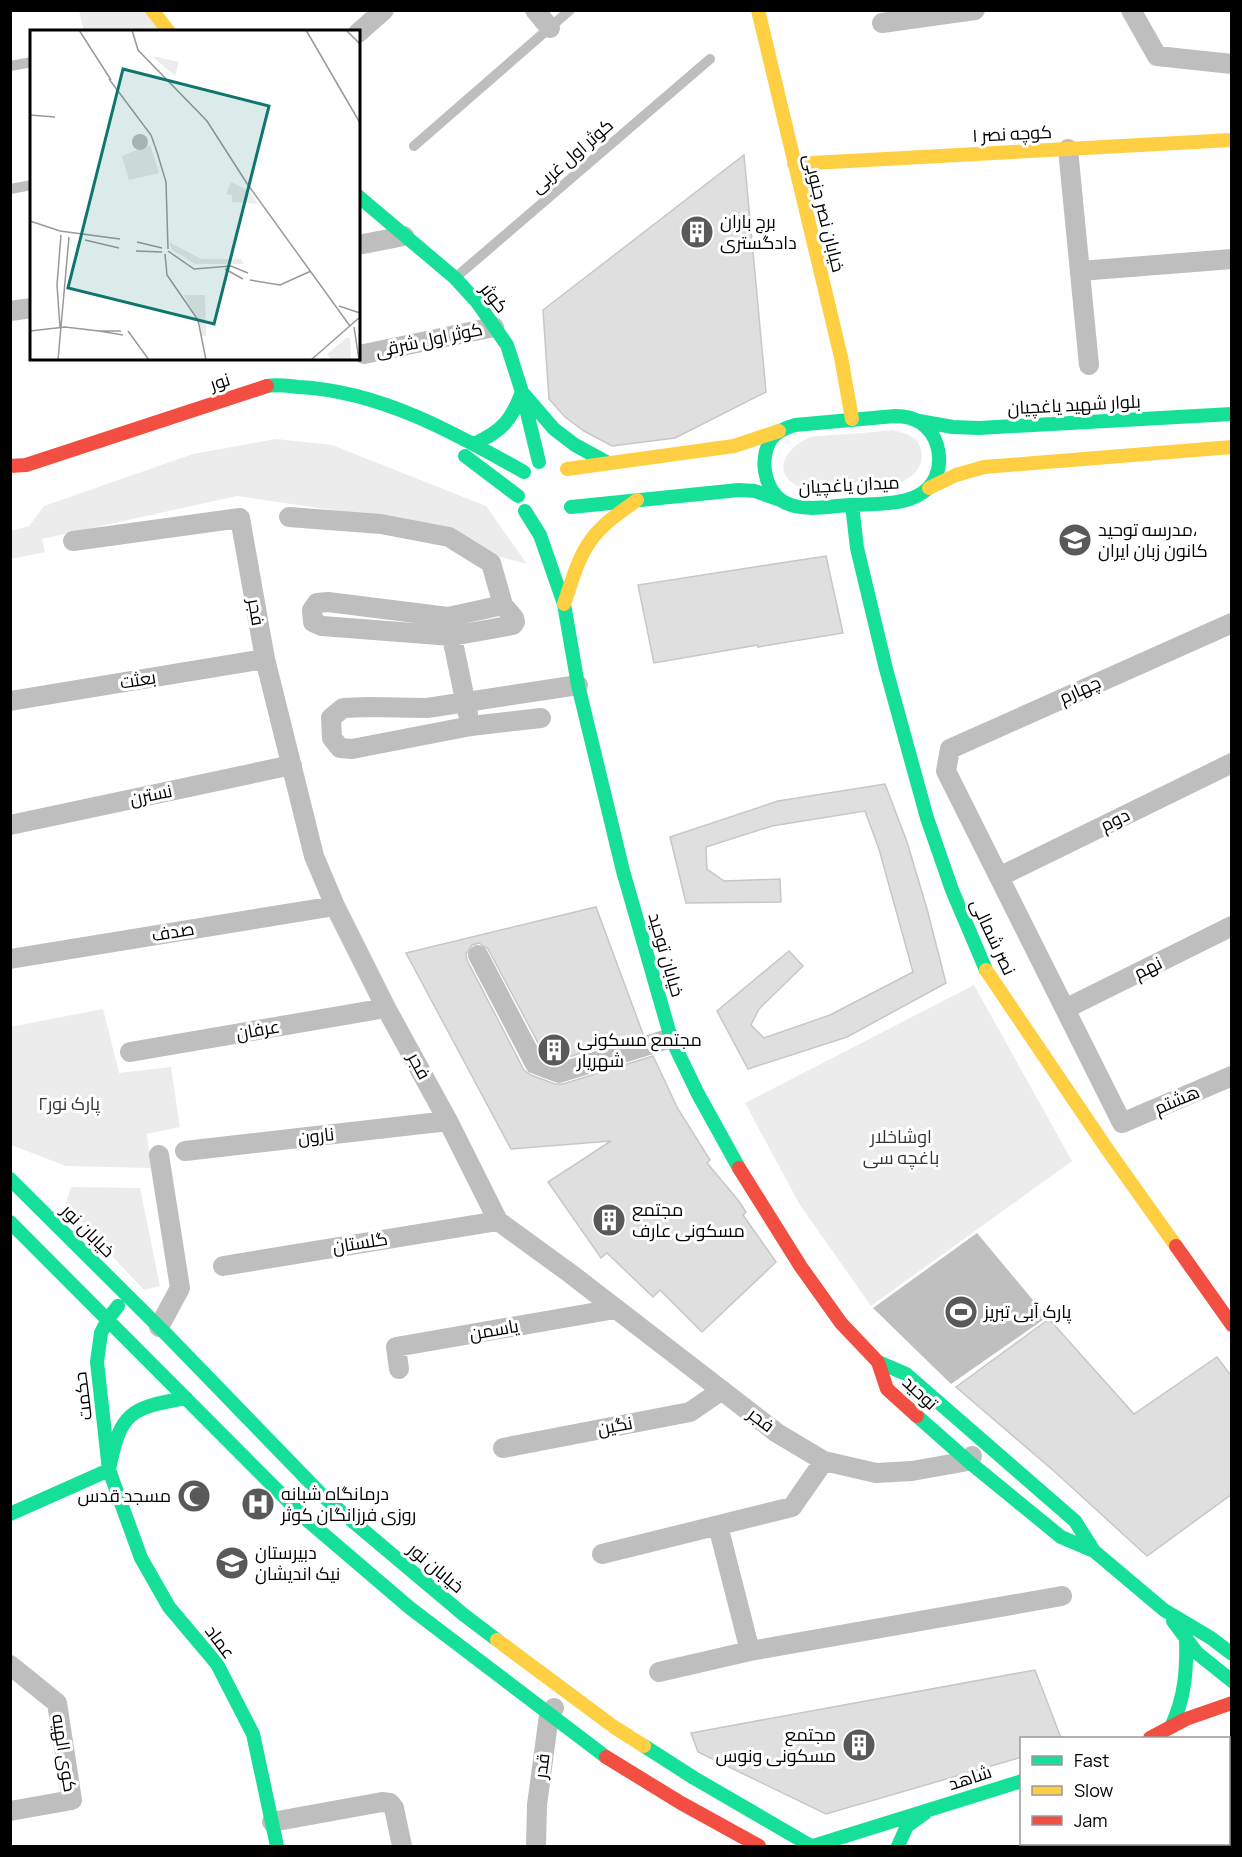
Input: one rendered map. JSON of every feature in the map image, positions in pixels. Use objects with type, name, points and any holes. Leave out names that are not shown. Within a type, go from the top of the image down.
[{"type":"main road","points":[[152,10],[168,30]]},
{"type":"main road","name":"خیابان نصر جنوبی","points":[[759,12],[841,357],[852,419]]},
{"type":"main road","name":"کوچه نصر ۱","points":[[794,164],[1232,140]]},
{"type":"main road","name":"کوثر","points":[[360,198],[455,278],[477,302],[507,345],[522,392],[539,462]]},
{"type":"main road","name":"نور","points":[[10,466],[26,465],[269,385],[327,388],[394,407],[470,451]]},
{"type":"main road","points":[[470,451],[504,428],[513,416],[522,392],[554,429],[575,445],[608,463]]},
{"type":"main road","name":"بلوار شهید یاغچیان","points":[[919,421],[952,427],[978,428],[1232,414]]},
{"type":"main road","points":[[567,469],[734,446],[795,425],[895,416],[909,417],[919,421],[930,431],[938,445],[940,460],[937,475],[929,488]]},
{"type":"main road","name":"میدان یاغچیان","points":[[779,431],[767,449],[764,471],[769,485],[780,500],[791,506],[805,508],[904,501],[918,497],[929,488]]},
{"type":"main road","points":[[929,488],[956,475],[984,467],[1232,447]]},
{"type":"main road","points":[[450,448],[470,451],[524,472]]},
{"type":"main road","points":[[470,451],[518,496]]},
{"type":"main road","points":[[518,496],[517,488],[524,472],[539,462],[554,462],[567,469],[576,487],[568,510],[637,500],[739,490],[755,491],[780,500]]},
{"type":"main road","name":"خیابان توحید","points":[[518,496],[540,535],[564,604],[578,685],[629,895],[671,1038],[698,1094],[753,1192],[783,1239],[841,1323],[878,1362]]},
{"type":"main road","points":[[564,604],[580,558],[591,540],[602,528],[637,500]]},
{"type":"main road","name":"نصر شمالی","points":[[852,505],[857,548],[883,658],[927,818],[952,890],[988,976],[1232,1325]]},
{"type":"main road","points":[[525,511],[534,518],[545,520]]},
{"type":"main road","points":[[559,551],[564,604]]},
{"type":"main road","name":"خیابان نور","points":[[10,1179],[128,1295],[325,1498],[464,1615],[629,1737],[694,1778],[812,1846]]},
{"type":"main road","points":[[10,1222],[307,1520],[410,1608],[600,1753],[681,1803],[759,1846]]},
{"type":"main road","points":[[106,1318],[128,1295]]},
{"type":"main road","name":"حکمت","points":[[106,1318],[97,1349],[96,1376],[109,1470]]},
{"type":"main road","name":"توحید","points":[[878,1362],[906,1374],[1075,1521],[1094,1551]]},
{"type":"main road","name":"توحید","points":[[878,1362],[887,1389],[1061,1537],[1094,1551],[1164,1610],[1211,1638],[1232,1654]]},
{"type":"main road","name":"حکمت","points":[[109,1470],[114,1441],[121,1422],[145,1405],[186,1398]]},
{"type":"main road","points":[[10,1514],[109,1470]]},
{"type":"main road","name":"عماد","points":[[109,1470],[141,1557],[169,1607],[217,1664],[253,1734],[277,1846]]},
{"type":"main road","name":"توحید","points":[[1164,1610],[1197,1653],[1232,1681]]},
{"type":"main road","points":[[1171,1727],[1182,1700],[1187,1659],[1186,1638]]},
{"type":"main road","points":[[1152,1737],[1232,1703]]},
{"type":"main road","name":"شاهد","points":[[812,1846],[1020,1781]]},
{"type":"main road","points":[[898,1846],[907,1826],[929,1810]]},
{"type":"street","points":[[360,31],[384,10]]},
{"type":"street","points":[[535,10],[550,28]]},
{"type":"street","points":[[882,23],[975,10]]},
{"type":"street","points":[[1131,10],[1157,56],[1232,64]]},
{"type":"street","points":[[1068,148],[1089,365]]},
{"type":"street","points":[[360,245],[404,236]]},
{"type":"street","points":[[1080,271],[1232,259]]},
{"type":"street","points":[[10,311],[30,308]]},
{"type":"street","name":"کوثر اول شرقی","points":[[364,354],[494,327]]},
{"type":"street","points":[[289,517],[381,524],[449,537],[491,563],[503,605],[450,626],[322,626],[313,622],[312,610],[317,603],[328,602],[450,626]]},
{"type":"street","name":"فجر","points":[[72,541],[240,518],[265,659],[314,856],[335,906],[386,1008],[448,1121],[498,1221],[777,1433],[824,1461],[876,1473],[912,1471],[969,1461]]},
{"type":"street","name":"چهارم","points":[[999,877],[946,771],[950,749],[1232,623]]},
{"type":"street","points":[[450,626],[471,726]]},
{"type":"street","name":"بعثت","points":[[10,701],[265,659]]},
{"type":"street","points":[[541,718],[471,726],[352,750],[340,748],[332,738],[331,718],[343,708],[427,708],[578,685]]},
{"type":"street","name":"دوم","points":[[999,877],[1232,763]]},
{"type":"street","name":"نسترن","points":[[10,825],[292,765]]},
{"type":"street","points":[[999,877],[1065,1009]]},
{"type":"street","name":"صدف","points":[[10,959],[335,906]]},
{"type":"street","name":"نهم","points":[[1065,1009],[1232,926]]},
{"type":"street","points":[[478,955],[535,1064],[560,1073],[671,1038]]},
{"type":"street","name":"عرفان","points":[[130,1052],[386,1008]]},
{"type":"street","name":"هشتم","points":[[1065,1009],[1122,1123],[1232,1076]]},
{"type":"street","name":"نارون","points":[[184,1151],[448,1121]]},
{"type":"street","points":[[159,1155],[180,1288],[159,1327]]},
{"type":"street","name":"گلستان","points":[[223,1266],[498,1221]]},
{"type":"street","name":"یاسمن","points":[[399,1369],[396,1347],[615,1309]]},
{"type":"street","name":"نگین","points":[[503,1448],[690,1412],[722,1390]]},
{"type":"street","points":[[969,1461],[983,1442]]},
{"type":"street","points":[[602,1554],[792,1508],[824,1461]]},
{"type":"street","points":[[718,1526],[750,1652]]},
{"type":"street","points":[[660,1672],[750,1652],[1062,1596]]},
{"type":"street","name":"کوی الهیه","points":[[10,1665],[57,1703],[72,1800],[10,1811]]},
{"type":"street","name":"قدر","points":[[536,1846],[537,1805],[549,1715],[566,1690]]},
{"type":"street","points":[[272,1822],[382,1802],[390,1803],[394,1808],[402,1846]]},
{"type":"lane","points":[[414,146],[570,10]]},
{"type":"lane","name":"کوثر اول غربی","points":[[455,278],[710,59]]},
{"type":"lane","points":[[10,66],[30,62]]},
{"type":"lane","points":[[10,189],[30,185]]},
{"type":"green space","points":[[79,11],[148,11],[166,30],[84,30]]},
{"type":"green space","points":[[893,430],[911,436],[917,442],[921,450],[921,462],[915,472],[892,486],[863,493],[827,494],[799,487],[787,478],[784,472],[783,466],[788,453],[809,438]]},
{"type":"green space","points":[[276,439],[332,445],[486,506],[527,564],[493,555],[421,523],[237,496],[42,539],[45,552],[11,559],[11,531],[29,526],[44,506],[193,454]]},
{"type":"green space","name":"اوشاخلار باغچه سی","points":[[974,985],[1072,1161],[871,1306],[800,1205],[745,1103]]},
{"type":"green space","name":"پارک نور۲","points":[[103,1009],[119,1073],[171,1067],[180,1127],[147,1134],[151,1168],[66,1166],[11,1145],[10,1027]]},
{"type":"green space","points":[[71,1187],[140,1188],[160,1286],[144,1290],[65,1206]]},
{"type":"shaded area","name":"پارک آبی تبریز","points":[[977,1233],[1047,1317],[951,1384],[873,1308]]},
{"type":"building","name":"برج باران دادگستری","points":[[744,155],[766,392],[675,438],[612,446],[584,431],[565,417],[549,399],[543,310]]},
{"type":"building","points":[[826,556],[843,633],[654,663],[638,585]]},
{"type":"building","points":[[885,784],[907,842],[946,983],[847,1037],[748,1069],[717,1011],[789,951],[803,966],[759,1009],[751,1025],[764,1038],[830,1015],[913,972],[879,849],[865,811],[772,826],[706,847],[707,869],[724,881],[780,879],[781,902],[686,903],[670,837],[778,801]]},
{"type":"building","points":[[596,907],[643,1034],[559,1060],[544,1054],[488,949],[479,943],[472,945],[466,954],[467,960],[524,1070],[531,1075],[555,1084],[563,1084],[653,1056],[678,1109],[710,1160],[707,1163],[738,1200],[746,1212],[743,1215],[776,1262],[702,1332],[660,1290],[653,1297],[607,1253],[601,1258],[548,1182],[611,1141],[511,1149],[406,953]]},
{"type":"building","points":[[1049,1319],[1134,1414],[1217,1357],[1232,1377],[1232,1494],[1147,1556],[1055,1472],[956,1387]]},
{"type":"building","name":"مجتمع مسکونی ونوس","points":[[1035,1670],[1061,1737],[1020,1737],[1020,1758],[826,1814],[698,1752],[691,1733]]},
{"type":"traffic: fast","points":[[360,198],[455,278],[477,302],[507,345],[522,392],[539,462]]},
{"type":"traffic: fast","points":[[267,386],[283,385],[329,390],[388,405],[444,429],[524,472]]},
{"type":"traffic: fast","points":[[474,444],[504,424],[514,411],[522,392],[554,429],[575,445],[608,463]]},
{"type":"traffic: fast","points":[[919,421],[953,427],[979,428],[1232,414]]},
{"type":"traffic: fast","points":[[895,416],[921,423],[930,432],[937,445],[939,461],[936,476],[921,494],[899,502],[809,508],[786,503],[772,491],[765,472],[766,451],[769,442],[780,431],[795,425],[895,416]]},
{"type":"traffic: fast","points":[[465,456],[518,496]]},
{"type":"traffic: fast","points":[[571,507],[739,490],[755,491],[780,500]]},
{"type":"traffic: fast","points":[[852,505],[857,548],[886,669],[927,818],[952,890],[986,970]]},
{"type":"traffic: fast","points":[[525,511],[540,535],[564,604],[578,685],[623,871],[671,1038],[698,1094],[739,1168]]},
{"type":"traffic: fast","points":[[10,1179],[168,1336],[325,1498],[497,1640]]},
{"type":"traffic: fast","points":[[10,1222],[307,1520],[410,1608],[606,1757]]},
{"type":"traffic: fast","points":[[118,1306],[101,1333],[97,1362],[109,1470],[118,1436],[123,1424],[131,1416],[152,1405],[186,1398]]},
{"type":"traffic: fast","points":[[878,1362],[906,1374],[1075,1521],[1094,1551]]},
{"type":"traffic: fast","points":[[917,1416],[1061,1537],[1094,1551],[1164,1610],[1211,1638],[1232,1654]]},
{"type":"traffic: fast","points":[[10,1514],[109,1470],[141,1558],[169,1607],[217,1664],[253,1734],[277,1846]]},
{"type":"traffic: fast","points":[[1173,1621],[1197,1653],[1232,1681]]},
{"type":"traffic: fast","points":[[1171,1727],[1184,1684],[1186,1638]]},
{"type":"traffic: fast","points":[[644,1746],[811,1846]]},
{"type":"traffic: fast","points":[[813,1846],[1020,1782]]},
{"type":"traffic: fast","points":[[898,1846],[907,1826],[925,1813]]},
{"type":"traffic: slow","points":[[152,10],[167,30]]},
{"type":"traffic: slow","points":[[758,10],[841,357],[852,419]]},
{"type":"traffic: slow","points":[[794,164],[1232,140]]},
{"type":"traffic: slow","points":[[567,469],[734,446],[779,431]]},
{"type":"traffic: slow","points":[[929,488],[956,475],[984,467],[1232,447]]},
{"type":"traffic: slow","points":[[564,604],[586,547],[607,523],[637,500]]},
{"type":"traffic: slow","points":[[986,970],[1107,1149],[1176,1246]]},
{"type":"traffic: slow","points":[[497,1640],[614,1727],[644,1746]]},
{"type":"traffic: jam","points":[[10,466],[26,465],[267,386]]},
{"type":"traffic: jam","points":[[739,1168],[801,1267],[841,1323],[878,1362],[887,1389],[917,1416]]},
{"type":"traffic: jam","points":[[1176,1246],[1232,1325]]},
{"type":"traffic: jam","points":[[1152,1737],[1186,1719],[1232,1703]]},
{"type":"traffic: jam","points":[[606,1757],[681,1803],[759,1846]]},
{"type":"place","name":"برج باران دادگستری","points":[[697,232]]},
{"type":"place","name":"مدرسه توحید، کانون زبان ایران","points":[[1075,540]]},
{"type":"place","name":"مجتمع مسکونی شهریار","points":[[554,1050]]},
{"type":"place","name":"مجتمع مسکونی عارف","points":[[609,1220]]},
{"type":"place","name":"پارک آبی تبریز","points":[[961,1312]]},
{"type":"place","name":"مسجد قدس","points":[[194,1496]]},
{"type":"place","name":"درمانگاه شبانه روزی فرزانگان کوثر","points":[[258,1504]]},
{"type":"place","name":"دبیرستان نیک اندیشان","points":[[232,1563]]},
{"type":"place","name":"مجتمع مسکونی ونوس","points":[[859,1745]]}]
